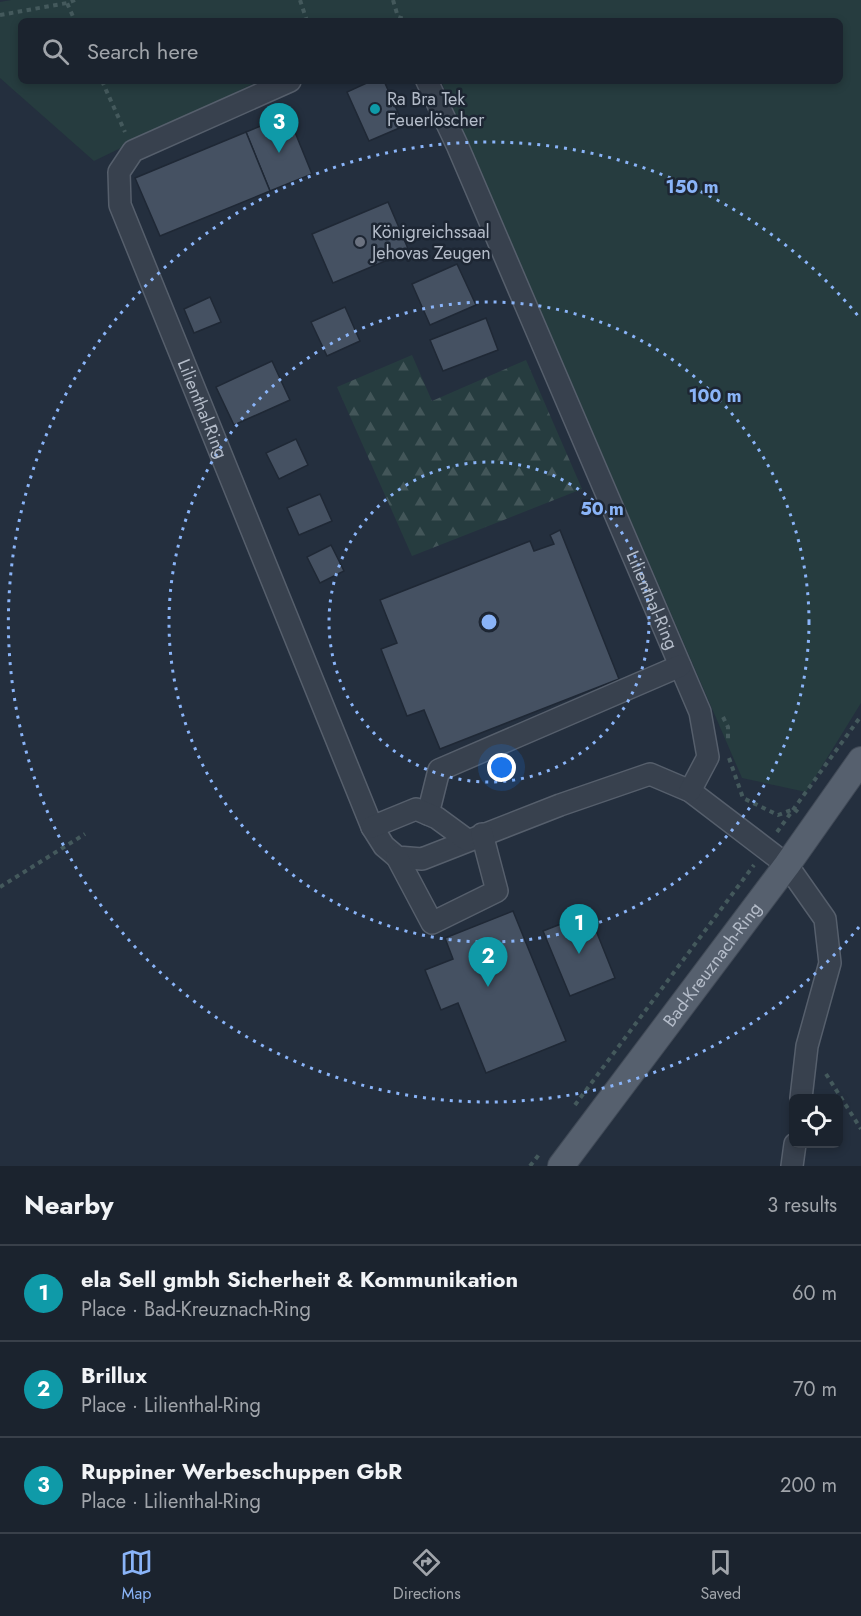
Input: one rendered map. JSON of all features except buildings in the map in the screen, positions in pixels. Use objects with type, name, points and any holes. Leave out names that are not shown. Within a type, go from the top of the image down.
[{"type":"main road","name":"Bad-Kreuznach-Ring","points":[[561,1166],[787,864],[861,760]]},
{"type":"street","points":[[133,151],[283,84]]},
{"type":"street","name":"Lilienthal-Ring","points":[[428,84],[458,147],[700,712],[708,757],[690,791]]},
{"type":"street","name":"Lilienthal-Ring","points":[[133,151],[119,172],[120,205],[372,827],[384,846],[397,857],[432,923],[497,891],[474,837]]},
{"type":"street","points":[[428,814],[439,770],[680,666]]},
{"type":"street","points":[[397,857],[422,859],[474,837],[650,774],[690,791],[787,864],[825,919],[830,963],[807,1046],[801,1094]]},
{"type":"street","points":[[372,827],[416,810],[474,837]]},
{"type":"street","points":[[792,1166],[794,1148]]},
{"type":"path","points":[[0,15],[75,0]]},
{"type":"path","points":[[300,0],[306,18]]},
{"type":"path","points":[[393,0],[398,16],[403,18]]},
{"type":"path","points":[[67,3],[74,18]]},
{"type":"path","points":[[103,84],[133,151]]},
{"type":"path","points":[[574,1107],[861,716]]},
{"type":"path","points":[[0,887],[85,834]]},
{"type":"path","points":[[807,1046],[861,1129]]},
{"type":"path","points":[[530,1166],[547,1144]]},
{"type":"green space","points":[[11,0],[861,0],[861,703],[806,792],[742,778],[442,84],[843,84],[843,18],[18,18],[18,84],[253,84],[94,161],[0,78],[0,2]]},
{"type":"green space","points":[[412,355],[432,401],[526,360],[582,489],[412,556],[337,387]]},
{"type":"place","name":"Ra Bra Tek Feuerlöscher","points":[[375,109]]},
{"type":"place","name":"Ruppiner Werbeschuppen GbR","points":[[279,153]]},
{"type":"place","name":"Königreichssaal Jehovas Zeugen","points":[[360,242]]},
{"type":"place","name":"ela Sell gmbh Sicherheit & Kommunikation","points":[[579,954]]},
{"type":"place","name":"Brillux","points":[[488,987]]}]
